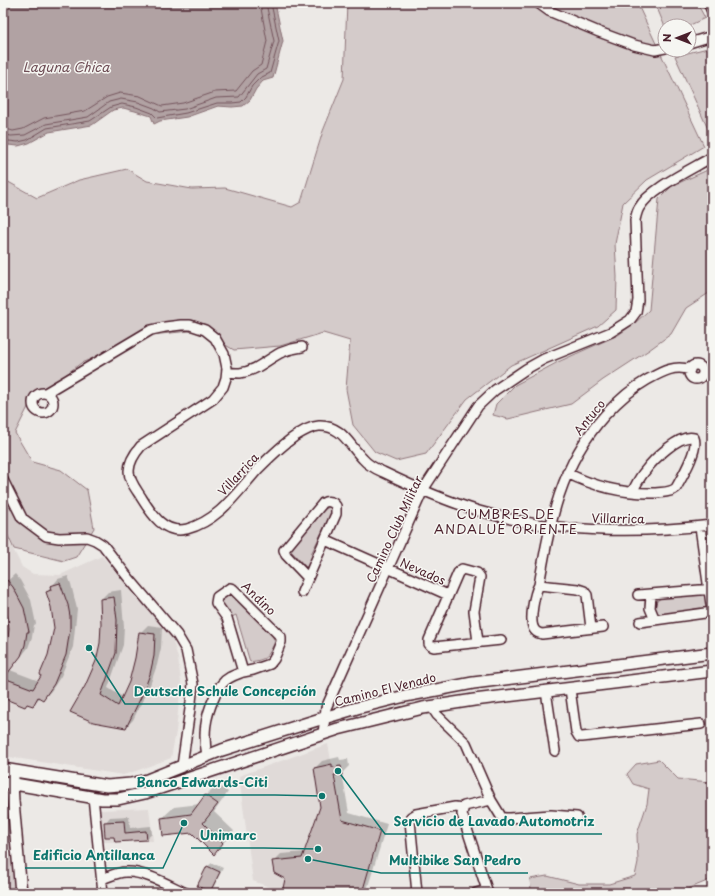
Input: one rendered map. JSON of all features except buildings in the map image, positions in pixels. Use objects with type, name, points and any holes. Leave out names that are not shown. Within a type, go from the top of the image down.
[{"type":"street","points":[[538,3],[549,11],[599,32],[634,45],[657,50]]},
{"type":"street","points":[[708,3],[712,11]]},
{"type":"street","points":[[697,41],[712,36]]},
{"type":"street","name":"Camino Club Militar","points":[[322,734],[326,708],[423,490],[466,423],[478,406],[495,390],[526,369],[544,359],[611,332],[630,320],[636,312],[638,300],[635,220],[638,209],[643,201],[654,191],[712,157]]},
{"type":"street","points":[[47,392],[143,334],[151,330],[173,326],[190,326],[200,328],[210,334],[218,343],[224,354],[227,372],[239,373],[260,367],[284,352],[302,347]]},
{"type":"street","name":"Antuco","points":[[591,628],[542,634],[534,630],[532,618],[547,538],[557,499],[567,473],[588,435],[610,410],[628,393],[643,382],[667,370],[679,368],[690,370],[690,376],[696,379],[707,370]]},
{"type":"street","name":"Villarrica","points":[[227,372],[223,386],[213,399],[141,446],[132,459],[129,470],[132,483],[153,515],[163,525],[172,529],[181,530],[192,527],[211,516],[233,499],[259,468],[282,446],[302,431],[313,427],[323,426],[337,431],[344,436],[367,463],[381,472],[459,505],[484,512],[551,526],[615,530],[656,530],[712,525]]},
{"type":"street","points":[[567,473],[603,488],[632,492],[668,492],[674,490],[678,485],[694,450],[696,442],[694,438],[689,437],[682,439],[660,455],[643,473],[632,492]]},
{"type":"street","points":[[3,480],[22,518],[46,536],[58,538],[87,537],[103,545],[177,635],[186,650],[193,684],[192,702],[182,766]]},
{"type":"street","points":[[302,592],[337,512],[336,506],[330,501],[323,503],[285,548],[285,554],[308,578]]},
{"type":"street","points":[[640,622],[712,611],[700,527]]},
{"type":"street","name":"Nevados","points":[[325,540],[369,558],[388,569],[448,595]]},
{"type":"street","name":"Nevados","points":[[478,642],[474,611],[480,580],[477,573],[464,569],[458,573],[429,640],[429,645],[434,647],[501,640]]},
{"type":"street","points":[[539,586],[578,589],[584,591],[588,597],[591,628],[603,627]]},
{"type":"street","name":"Andino","points":[[207,756],[205,743],[206,722],[210,707],[222,684],[230,676],[270,664],[274,659],[281,642],[281,638],[233,588],[230,588],[217,597],[216,603],[227,618],[243,672]]},
{"type":"street","points":[[638,595],[710,590]]},
{"type":"street","points":[[651,595],[650,608],[655,620]]},
{"type":"street","name":"Camino El Venado","points":[[3,770],[98,785],[115,786],[139,782],[207,756],[324,717],[389,700],[444,688],[712,652]]},
{"type":"street","points":[[8,783],[93,797],[118,799],[145,793],[322,734],[431,706],[707,671],[700,654]]},
{"type":"street","points":[[570,689],[576,732],[579,737],[582,738],[701,724]]},
{"type":"street","points":[[546,692],[555,751]]},
{"type":"street","points":[[431,706],[436,715],[466,743],[491,800],[500,816],[504,819],[551,815],[577,817]]},
{"type":"street","points":[[15,771],[8,783],[21,893]]},
{"type":"street","points":[[93,797],[103,893]]},
{"type":"street","points":[[417,893],[410,821],[411,817],[416,814],[451,807],[463,808],[467,805],[491,800]]},
{"type":"street","points":[[463,808],[462,814],[487,892],[476,893]]},
{"type":"street","points":[[102,880],[118,873],[133,872],[146,875],[186,893]]},
{"type":"shaded area","points":[[347,3],[637,3],[657,46],[657,58],[663,58],[704,146],[647,180],[623,203],[615,244],[617,277],[616,310],[598,326],[511,365],[467,399],[426,454],[396,461],[375,452],[353,425],[346,389],[350,341],[323,333],[280,346],[234,350],[200,330],[151,335],[81,363],[31,401],[15,433],[32,462],[61,470],[87,490],[94,528],[76,557],[64,561],[14,549],[3,525],[3,179],[37,198],[79,180],[127,169],[147,181],[192,189],[225,188],[292,207],[301,202],[323,131],[344,79]]},
{"type":"shaded area","points":[[655,3],[697,3],[705,18],[697,22],[697,18],[661,18]]},
{"type":"shaded area","points":[[712,47],[712,138],[676,58],[697,58],[697,51]]},
{"type":"shaded area","points":[[712,168],[712,291],[686,308],[671,334],[603,380],[571,404],[508,419],[493,415],[496,404],[515,385],[558,362],[618,335],[635,323],[649,310],[659,199],[672,186]]},
{"type":"shaded area","points":[[329,507],[332,509],[330,522],[327,522],[311,554],[314,557],[309,566],[306,567],[291,551],[291,547],[323,510]]},
{"type":"shaded area","points":[[3,529],[22,567],[33,574],[60,575],[102,556],[172,638],[178,658],[181,682],[176,732],[171,758],[123,775],[3,756]]},
{"type":"shaded area","points":[[712,593],[712,607],[661,616],[655,607],[657,601],[661,598]]},
{"type":"shaded area","points":[[228,594],[233,596],[273,637],[275,642],[268,655],[263,659],[250,662],[236,615],[232,617],[222,602],[223,598]]},
{"type":"shaded area","points":[[328,744],[342,820],[380,831],[362,893],[285,893],[253,881],[239,776]]},
{"type":"shaded area","points":[[659,760],[678,779],[710,782],[712,799],[712,879],[678,893],[553,893],[531,889],[530,879],[547,876],[579,884],[609,884],[635,876],[638,862],[637,834],[647,804],[649,789],[633,784],[627,774],[636,764]]},
{"type":"shaded area","points":[[149,808],[153,841],[103,842],[100,810]]},
{"type":"shaded area","points":[[3,834],[10,836],[16,889],[10,893],[3,893]]},
{"type":"water","name":"Laguna Chica","points":[[3,3],[275,3],[283,41],[273,78],[263,81],[256,89],[250,100],[243,106],[218,106],[187,117],[160,121],[154,124],[151,116],[123,108],[113,110],[92,125],[49,132],[29,143],[18,146],[8,145],[3,142]]},
{"type":"place","name":"Deutsche Schule Concepción","points":[[89,648]]},
{"type":"place","name":"Servicio de Lavado Automotriz","points":[[338,771]]},
{"type":"place","name":"Banco Edwards-Citi","points":[[322,796]]},
{"type":"place","name":"Edificio Antillanca","points":[[184,823]]},
{"type":"place","name":"Unimarc","points":[[318,849]]},
{"type":"place","name":"Multibike San Pedro","points":[[308,859]]},
{"type":"district","name":"CUMBRES DE ANDALUÉ ORIENTE","points":[[506,520]]}]
